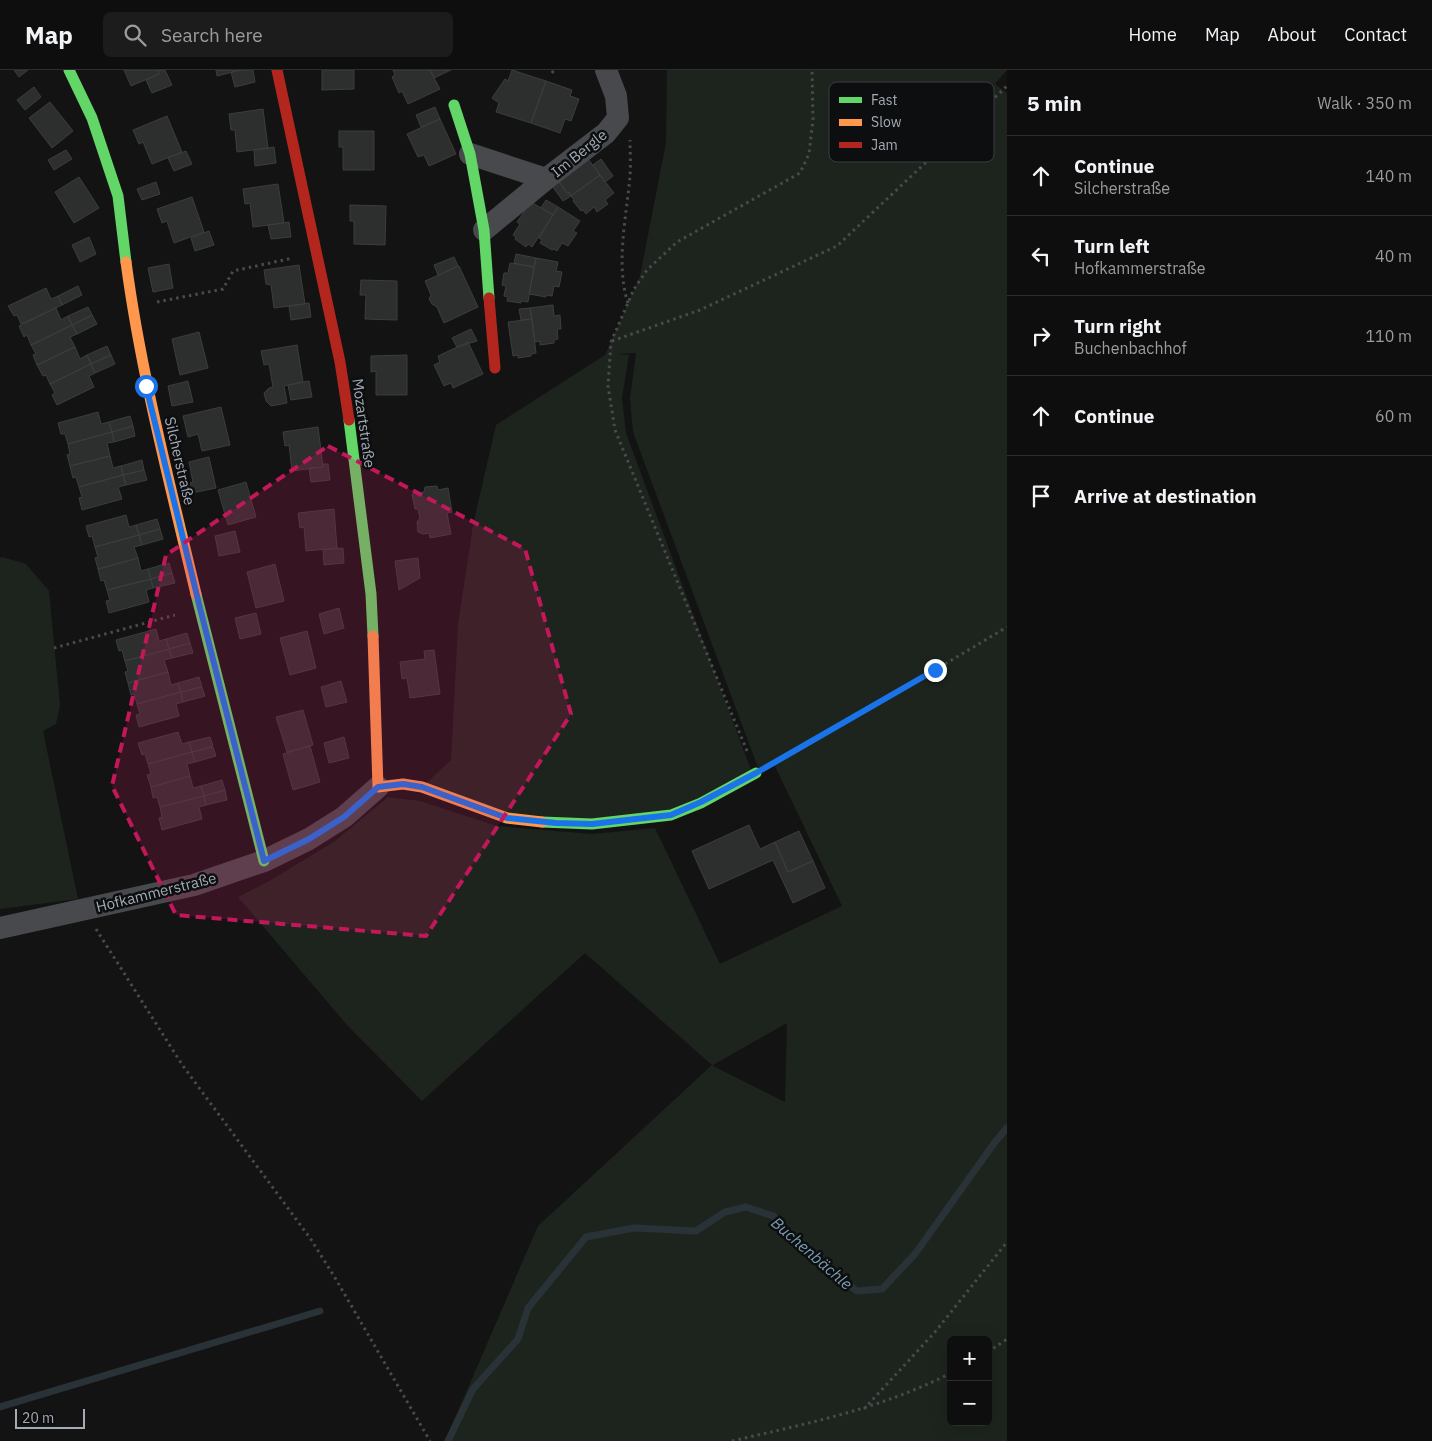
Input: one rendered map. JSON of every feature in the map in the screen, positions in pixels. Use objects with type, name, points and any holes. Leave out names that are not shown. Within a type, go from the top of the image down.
[{"type":"street","name":"Silcherstraße","points":[[69,70],[92,118],[118,196],[132,306],[146,386],[264,861]]},
{"type":"street","name":"Mozartstraße","points":[[277,70],[318,252],[340,362],[356,468],[371,594],[378,787]]},
{"type":"street","name":"Im Bergle","points":[[484,230],[606,133],[618,118],[616,96],[606,70]]},
{"type":"street","points":[[454,105],[470,154],[484,230],[495,368]]},
{"type":"street","name":"Im Bergle","points":[[470,154],[546,179]]},
{"type":"street","points":[[378,787],[403,784],[422,787],[507,818],[556,823],[592,824],[671,815],[701,802],[756,773]]},
{"type":"street","name":"Hofkammerstraße","points":[[0,928],[194,885],[264,861],[309,839],[344,817],[378,787]]},
{"type":"path","points":[[812,70],[813,119],[809,154],[800,173],[677,242],[647,270],[634,289],[611,342],[608,386],[616,430],[756,773],[1007,627]]},
{"type":"path","points":[[994,98],[1007,86]]},
{"type":"path","points":[[618,118],[630,137],[630,174],[624,229],[623,286],[628,303]]},
{"type":"path","points":[[611,342],[700,310],[837,246],[926,162]]},
{"type":"path","points":[[132,306],[223,289],[233,271],[318,252]]},
{"type":"path","points":[[54,648],[200,608]]},
{"type":"path","points":[[83,910],[183,1066],[310,1238],[430,1441]]},
{"type":"path","points":[[864,1409],[935,1332],[1007,1242]]},
{"type":"path","points":[[992,1349],[1007,1339]]},
{"type":"path","points":[[732,1441],[864,1409],[918,1389],[947,1375]]},
{"type":"highlighted area","points":[[328,446],[525,549],[571,714],[426,936],[176,915],[112,786],[166,555]]},
{"type":"shaded area","points":[[667,70],[1007,70],[995,84],[1007,93],[1007,1441],[445,1441],[538,1226],[712,1065],[585,953],[422,1101],[347,1025],[238,897],[271,880],[335,841],[388,797],[420,801],[497,826],[592,834],[655,828],[720,964],[842,906],[774,764],[760,773],[633,432],[630,398],[636,353],[617,354],[629,355],[622,398],[626,433],[752,773],[699,802],[663,816],[603,823],[563,824],[509,817],[422,787],[451,760],[458,624],[473,525],[496,425],[605,355],[640,276],[666,143]],"holes":[[[787,1023],[785,1102],[713,1065]]]},
{"type":"shaded area","points":[[0,558],[26,564],[49,591],[60,705],[56,724],[43,731],[78,899],[0,909]]},
{"type":"building","points":[[14,70],[28,70],[19,77]]},
{"type":"building","points":[[124,70],[158,70],[159,74],[131,86]]},
{"type":"building","points":[[165,70],[172,85],[152,93],[146,80],[159,74],[158,71]]},
{"type":"building","points":[[216,70],[241,70],[217,76]]},
{"type":"building","points":[[253,70],[255,82],[235,87],[231,72]]},
{"type":"building","points":[[322,70],[354,70],[354,89],[322,90]]},
{"type":"building","points":[[393,70],[430,70],[440,89],[408,104],[402,91],[399,93],[392,77],[395,75]]},
{"type":"building","points":[[430,70],[451,70],[434,78]]},
{"type":"building","points":[[512,70],[546,81],[531,123],[496,112],[499,103],[492,98],[505,79],[508,81]]},
{"type":"building","points":[[546,81],[572,90],[570,96],[579,99],[571,121],[565,119],[560,133],[531,123]]},
{"type":"building","points":[[34,87],[41,97],[25,110],[17,100]]},
{"type":"building","points":[[50,102],[73,131],[52,148],[29,118]]},
{"type":"building","points":[[435,107],[440,119],[421,127],[416,115]]},
{"type":"building","points":[[263,109],[268,148],[237,152],[235,130],[231,130],[229,114]]},
{"type":"building","points":[[167,116],[182,152],[152,164],[143,142],[139,144],[133,130]]},
{"type":"building","points":[[440,119],[456,154],[429,166],[424,155],[418,157],[407,134]]},
{"type":"building","points":[[339,131],[374,131],[374,170],[343,170],[343,147],[339,147]]},
{"type":"building","points":[[274,147],[276,163],[255,166],[254,150]]},
{"type":"building","points":[[66,150],[72,159],[54,170],[48,160]]},
{"type":"building","points":[[186,151],[192,164],[174,171],[168,158]]},
{"type":"building","points":[[586,156],[600,175],[571,196],[557,179]]},
{"type":"building","points":[[601,159],[613,176],[605,182],[593,165]]},
{"type":"building","points":[[600,175],[614,193],[605,200],[608,204],[597,212],[594,207],[586,214],[583,210],[581,211],[571,196]]},
{"type":"building","points":[[79,177],[99,208],[74,223],[55,192]]},
{"type":"building","points":[[557,179],[571,196],[563,201],[550,183]]},
{"type":"building","points":[[156,182],[160,194],[142,200],[137,189]]},
{"type":"building","points":[[278,184],[284,223],[253,227],[250,203],[245,204],[243,189]]},
{"type":"building","points":[[192,197],[204,232],[174,243],[167,221],[162,223],[157,209]]},
{"type":"building","points":[[546,200],[558,207],[553,215],[541,208]]},
{"type":"building","points":[[531,202],[553,215],[532,247],[528,244],[526,247],[515,239],[516,237],[513,235],[520,224],[517,222]]},
{"type":"building","points":[[350,205],[386,206],[385,245],[354,244],[354,221],[350,221]]},
{"type":"building","points":[[558,207],[580,221],[573,231],[577,233],[568,246],[562,243],[557,251],[540,243],[542,240],[539,238]]},
{"type":"building","points":[[289,222],[291,237],[271,239],[268,225]]},
{"type":"building","points":[[209,231],[214,245],[195,251],[191,238]]},
{"type":"building","points":[[89,237],[96,254],[80,262],[72,245]]},
{"type":"building","points":[[516,254],[536,258],[534,267],[514,263]]},
{"type":"building","points":[[454,257],[458,266],[438,275],[434,265]]},
{"type":"building","points":[[536,258],[558,262],[556,271],[562,272],[559,287],[554,286],[552,296],[546,295],[546,297],[529,294]]},
{"type":"building","points":[[510,263],[534,267],[528,302],[507,301],[508,297],[504,296],[506,286],[502,285],[504,273],[508,273]]},
{"type":"building","points":[[169,264],[173,288],[153,292],[148,268]]},
{"type":"building","points":[[299,265],[305,304],[274,308],[271,285],[266,284],[264,270]]},
{"type":"building","points":[[459,266],[478,307],[444,323],[437,307],[429,299],[431,295],[425,281]]},
{"type":"building","points":[[361,280],[397,281],[397,320],[365,319],[366,295],[360,295]]},
{"type":"building","points":[[78,286],[82,295],[62,305],[58,296]]},
{"type":"building","points":[[46,288],[51,299],[58,296],[62,305],[21,324],[17,315],[14,316],[8,306]]},
{"type":"building","points":[[309,303],[311,317],[291,320],[289,306]]},
{"type":"building","points":[[553,305],[554,316],[560,315],[561,329],[557,329],[558,339],[554,340],[554,343],[540,345],[540,341],[535,342],[530,308]]},
{"type":"building","points":[[88,307],[92,315],[72,325],[68,316]]},
{"type":"building","points":[[56,308],[61,320],[68,316],[72,325],[31,345],[27,335],[24,337],[19,326]]},
{"type":"building","points":[[530,308],[532,319],[521,320],[519,309]]},
{"type":"building","points":[[92,315],[97,324],[77,334],[72,325]]},
{"type":"building","points":[[532,319],[536,353],[531,354],[531,356],[518,358],[518,355],[513,356],[508,322]]},
{"type":"building","points":[[72,325],[77,334],[70,337],[75,347],[37,365],[33,355],[36,354],[31,345]]},
{"type":"building","points":[[471,329],[477,341],[457,347],[452,338]]},
{"type":"building","points":[[199,332],[208,368],[180,375],[172,339]]},
{"type":"building","points":[[468,342],[483,374],[453,388],[451,383],[444,386],[434,365],[440,362],[438,356]]},
{"type":"building","points":[[297,345],[303,382],[284,386],[287,403],[271,406],[266,401],[264,393],[273,387],[269,364],[264,365],[261,351]]},
{"type":"building","points":[[107,346],[111,355],[91,364],[87,355]]},
{"type":"building","points":[[75,347],[80,359],[87,355],[91,364],[50,384],[46,375],[43,376],[37,365]]},
{"type":"building","points":[[111,355],[115,364],[95,373],[91,364]]},
{"type":"building","points":[[407,355],[407,395],[376,395],[376,371],[371,372],[371,356]]},
{"type":"building","points":[[91,364],[95,373],[89,376],[94,387],[57,405],[52,395],[55,393],[50,384]]},
{"type":"building","points":[[188,381],[193,402],[172,406],[168,386]]},
{"type":"building","points":[[309,381],[312,397],[291,400],[288,385]]},
{"type":"building","points":[[221,407],[230,445],[202,451],[198,434],[188,437],[183,416]]},
{"type":"building","points":[[98,412],[101,424],[109,422],[112,432],[68,444],[65,434],[61,434],[58,423]]},
{"type":"building","points":[[130,416],[133,426],[112,432],[109,422]]},
{"type":"building","points":[[133,426],[135,436],[114,442],[112,432]]},
{"type":"building","points":[[318,427],[323,467],[292,471],[289,445],[285,446],[283,432]]},
{"type":"building","points":[[112,432],[114,442],[107,443],[110,456],[70,466],[67,455],[70,454],[68,444]]},
{"type":"building","points":[[110,456],[113,468],[121,466],[123,475],[79,487],[76,477],[73,478],[70,466]]},
{"type":"building","points":[[209,457],[216,488],[192,493],[190,483],[193,482],[189,462]]},
{"type":"building","points":[[142,460],[144,470],[123,475],[121,466]]},
{"type":"building","points":[[323,464],[328,464],[330,480],[311,482],[309,468],[323,467]]},
{"type":"building","points":[[144,470],[147,480],[126,485],[123,475]]},
{"type":"building","points":[[123,475],[126,485],[118,487],[122,499],[82,510],[79,498],[82,497],[79,487]]},
{"type":"building","points":[[246,482],[256,517],[228,525],[218,490]]},
{"type":"building","points":[[437,486],[438,490],[448,488],[452,512],[447,513],[451,534],[430,538],[429,533],[423,534],[418,532],[417,522],[420,518],[418,509],[415,509],[412,494],[424,492],[425,487]]},
{"type":"building","points":[[334,509],[337,548],[306,551],[304,527],[300,528],[298,513]]},
{"type":"building","points":[[126,515],[129,527],[136,525],[139,535],[95,547],[92,536],[89,537],[86,526]]},
{"type":"building","points":[[157,519],[160,529],[139,535],[136,525]]},
{"type":"building","points":[[160,529],[163,539],[142,545],[139,535]]},
{"type":"building","points":[[235,531],[240,552],[219,556],[215,536]]},
{"type":"building","points":[[139,535],[142,545],[134,547],[138,558],[98,569],[95,558],[98,557],[95,547]]},
{"type":"building","points":[[343,548],[344,563],[324,565],[323,550]]},
{"type":"building","points":[[138,558],[141,571],[148,569],[151,579],[107,590],[104,580],[101,581],[98,569]]},
{"type":"building","points":[[418,558],[420,578],[399,590],[395,561]]},
{"type":"building","points":[[169,563],[172,573],[151,579],[148,569]]},
{"type":"building","points":[[275,564],[284,601],[256,608],[247,572]]},
{"type":"building","points":[[172,573],[175,583],[153,588],[151,579]]},
{"type":"building","points":[[151,579],[153,588],[146,590],[149,602],[109,613],[106,601],[110,600],[107,590]]},
{"type":"building","points":[[339,608],[344,628],[324,634],[319,614]]},
{"type":"building","points":[[256,613],[261,634],[240,639],[235,618]]},
{"type":"building","points":[[156,629],[159,641],[166,639],[169,649],[125,661],[122,650],[119,651],[116,640]]},
{"type":"building","points":[[307,631],[316,668],[290,675],[280,638]]},
{"type":"building","points":[[187,633],[190,643],[169,649],[166,639]]},
{"type":"building","points":[[190,643],[193,653],[172,658],[169,649]]},
{"type":"building","points":[[169,649],[172,658],[164,660],[168,672],[128,683],[125,672],[128,671],[125,661]]},
{"type":"building","points":[[434,650],[440,694],[410,698],[407,678],[402,679],[400,662],[425,659],[424,651]]},
{"type":"building","points":[[168,672],[171,685],[178,683],[181,692],[137,704],[134,694],[131,695],[128,683]]},
{"type":"building","points":[[199,677],[202,687],[181,692],[178,683]]},
{"type":"building","points":[[341,681],[347,702],[326,707],[321,687]]},
{"type":"building","points":[[202,687],[205,696],[183,702],[181,692]]},
{"type":"building","points":[[181,692],[183,702],[176,704],[179,716],[139,727],[136,715],[140,714],[137,704]]},
{"type":"building","points":[[303,710],[313,745],[287,752],[276,717]]},
{"type":"building","points":[[178,732],[182,744],[189,742],[192,752],[148,764],[145,754],[142,755],[138,743]]},
{"type":"building","points":[[210,737],[213,746],[192,752],[189,742]]},
{"type":"building","points":[[344,737],[349,758],[329,763],[324,743]]},
{"type":"building","points":[[310,746],[320,782],[293,790],[283,754]]},
{"type":"building","points":[[213,747],[216,756],[195,762],[192,752]]},
{"type":"building","points":[[192,752],[195,762],[187,764],[190,776],[151,787],[147,775],[151,774],[148,764]]},
{"type":"building","points":[[190,776],[193,788],[201,786],[204,796],[160,807],[157,797],[153,798],[151,787]]},
{"type":"building","points":[[222,780],[225,790],[204,796],[201,786]]},
{"type":"building","points":[[225,790],[227,800],[206,805],[204,796]]},
{"type":"building","points":[[204,796],[206,805],[199,807],[202,819],[162,830],[159,818],[162,817],[160,807]]},
{"type":"building","points":[[749,825],[760,849],[775,842],[788,872],[813,861],[825,888],[793,903],[773,860],[709,889],[692,851]]},
{"type":"building","points":[[799,831],[813,861],[788,872],[775,842]]},
{"type":"waterway","name":"Buchenbächle","points":[[448,1441],[473,1389],[518,1339],[528,1308],[586,1237],[634,1228],[696,1231],[725,1212],[746,1207],[773,1216],[824,1266],[857,1291],[882,1289],[915,1254],[1007,1128]]},
{"type":"waterway","points":[[0,1407],[320,1311]]},
{"type":"traffic: fast","points":[[69,70],[92,118],[118,196],[126,262]]},
{"type":"traffic: fast","points":[[454,105],[470,154],[484,230],[489,298]]},
{"type":"traffic: fast","points":[[349,420],[371,594],[373,636]]},
{"type":"traffic: fast","points":[[196,594],[264,861]]},
{"type":"traffic: fast","points":[[542,822],[592,824],[671,815],[701,803],[756,773]]},
{"type":"traffic: slow","points":[[126,262],[148,387],[196,594]]},
{"type":"traffic: slow","points":[[373,636],[378,787],[403,784],[422,787],[507,818],[542,822]]},
{"type":"traffic: jam","points":[[277,70],[340,362],[349,420]]},
{"type":"traffic: jam","points":[[489,298],[495,368]]},
{"type":"route","points":[[146,386],[264,861],[309,839],[344,817],[378,787],[403,784],[422,787],[507,818],[556,823],[592,824],[671,815],[701,802],[756,773],[935,670]]}]
